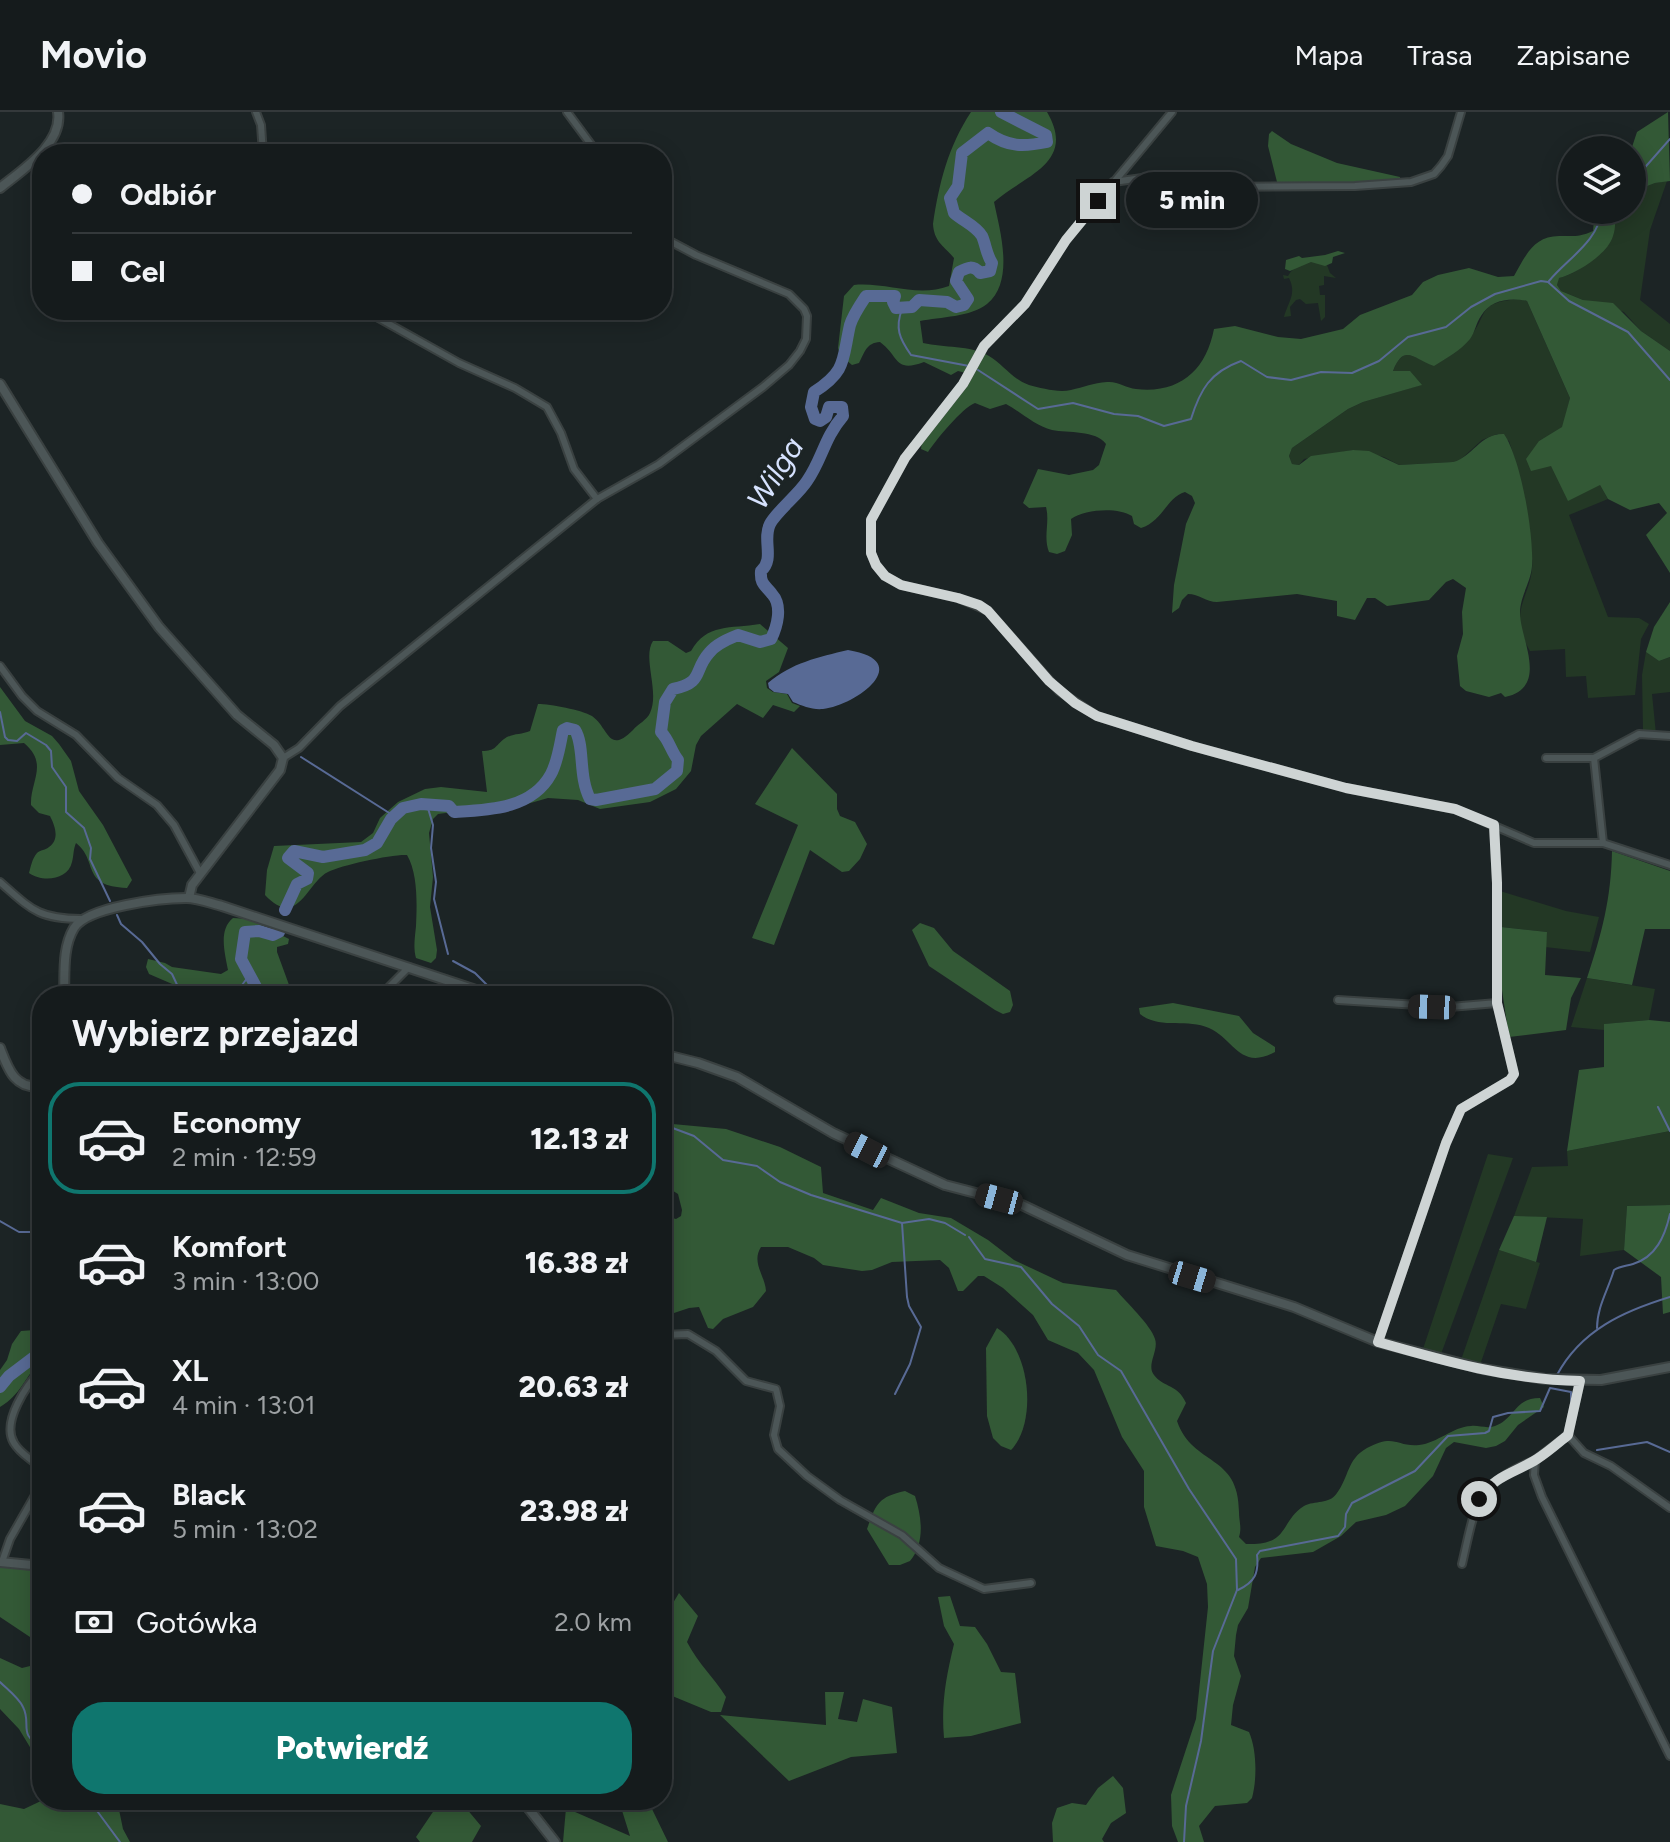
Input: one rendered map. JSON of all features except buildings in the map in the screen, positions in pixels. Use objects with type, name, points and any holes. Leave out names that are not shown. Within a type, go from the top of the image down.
[{"type":"street","points":[[47,144],[60,123],[58,112]]},
{"type":"street","points":[[256,112],[262,144]]},
{"type":"street","points":[[567,112],[591,144]]},
{"type":"street","points":[[1172,112],[1066,240],[1025,304],[984,346],[963,384],[893,476],[871,520],[871,553],[876,565],[885,576],[901,585],[979,605],[996,619],[1059,691],[1097,716],[1192,746],[1346,788],[1455,809],[1534,843],[1603,843],[1670,865]]},
{"type":"street","points":[[1113,182],[1150,177],[1215,187],[1355,186],[1411,182],[1434,174],[1441,166],[1448,156],[1461,112]]},
{"type":"street","points":[[0,188],[32,161]]},
{"type":"street","points":[[189,898],[192,885],[200,873],[280,770],[283,758],[299,748],[340,706],[597,499],[659,464],[789,365],[806,339],[807,316],[804,309],[789,294],[672,242]]},
{"type":"street","points":[[382,320],[547,407],[561,433],[574,469],[597,499]]},
{"type":"street","points":[[0,384],[98,543],[159,627],[237,715],[274,745],[283,758]]},
{"type":"street","points":[[0,666],[37,711],[76,735],[118,778],[157,805],[174,825],[200,873]]},
{"type":"street","points":[[1546,758],[1594,758],[1639,734],[1670,736]]},
{"type":"street","points":[[1594,758],[1603,843]]},
{"type":"street","points":[[1378,1342],[1446,1143],[1461,1109],[1510,1080],[1514,1074],[1497,1003],[1494,825]]},
{"type":"street","points":[[0,882],[30,909],[47,916],[81,919],[105,910],[189,898],[461,986]]},
{"type":"street","points":[[65,986],[67,944],[81,919]]},
{"type":"street","points":[[390,986],[409,967]]},
{"type":"street","points":[[1338,1000],[1450,1007],[1497,1003]]},
{"type":"street","points":[[0,1048],[16,1081],[32,1086]]},
{"type":"street","points":[[672,1056],[737,1077],[842,1137],[945,1185],[1022,1205],[1127,1255],[1294,1307],[1378,1342],[1483,1369],[1545,1379],[1580,1381],[1670,1367]]},
{"type":"street","points":[[672,1335],[688,1334],[716,1351],[746,1381],[776,1389],[780,1406],[774,1435],[778,1449],[807,1476],[840,1500],[902,1535],[939,1568],[984,1589],[1031,1583]]},
{"type":"street","points":[[32,1380],[11,1421],[10,1434],[21,1452],[32,1461]]},
{"type":"street","points":[[1462,1564],[1481,1495],[1509,1471],[1535,1460],[1568,1435],[1580,1381]]},
{"type":"street","points":[[1568,1435],[1584,1453],[1611,1466],[1670,1508]]},
{"type":"street","points":[[1535,1460],[1534,1475],[1542,1497],[1670,1756]]},
{"type":"street","points":[[32,1500],[1,1562],[32,1565]]},
{"type":"street","points":[[530,1810],[555,1842]]},
{"type":"green space","points":[[971,112],[1047,112],[1055,129],[1056,144],[1052,156],[1043,166],[994,202],[1003,255],[1001,282],[996,294],[973,312],[920,321],[923,343],[982,352],[1023,383],[1050,390],[1066,391],[1107,382],[1136,389],[1166,388],[1178,383],[1197,367],[1205,356],[1214,329],[1235,326],[1278,337],[1301,339],[1343,329],[1360,315],[1412,295],[1423,282],[1438,275],[1469,268],[1498,277],[1514,276],[1527,254],[1544,239],[1588,233],[1593,231],[1594,224],[1615,224],[1614,233],[1605,250],[1582,268],[1559,278],[1557,285],[1561,291],[1583,300],[1613,303],[1641,331],[1670,351],[1670,573],[1646,535],[1667,513],[1659,503],[1630,510],[1608,499],[1600,485],[1568,501],[1551,466],[1531,471],[1526,459],[1539,441],[1562,427],[1570,398],[1527,301],[1514,299],[1490,306],[1466,343],[1434,366],[1410,355],[1401,357],[1393,371],[1410,371],[1422,385],[1348,409],[1292,448],[1289,456],[1292,464],[1299,465],[1311,456],[1353,450],[1369,451],[1399,465],[1453,462],[1489,437],[1504,434],[1521,479],[1532,552],[1531,572],[1520,613],[1530,673],[1519,692],[1505,697],[1501,693],[1489,697],[1466,691],[1460,686],[1457,656],[1463,634],[1462,612],[1466,588],[1453,579],[1429,600],[1387,606],[1375,598],[1367,598],[1355,620],[1337,616],[1337,601],[1297,594],[1217,602],[1188,594],[1172,613],[1186,524],[1195,503],[1192,496],[1185,492],[1141,528],[1134,524],[1132,516],[1119,511],[1093,511],[1077,516],[1071,519],[1072,535],[1065,551],[1057,554],[1049,552],[1046,507],[1029,508],[1023,503],[1038,469],[1069,475],[1093,470],[1099,465],[1106,444],[1089,434],[1046,428],[1006,404],[990,409],[975,403],[957,418],[928,452],[921,449],[922,441],[970,379],[966,373],[958,371],[951,375],[924,362],[907,366],[898,362],[880,342],[869,346],[859,363],[852,365],[840,355],[838,348],[844,296],[854,285],[914,290],[949,286],[954,258],[937,240],[933,224],[938,194],[956,138]]},
{"type":"green space","points":[[1668,112],[1670,181],[1646,187],[1646,136],[1636,136],[1637,132]]},
{"type":"green space","points":[[1272,131],[1291,144],[1337,163],[1400,177],[1400,181],[1277,182],[1268,146]]},
{"type":"green space","points":[[1667,181],[1650,230],[1640,300],[1670,324],[1670,351],[1641,331],[1624,312],[1583,300],[1561,291],[1557,285],[1558,278],[1580,269],[1596,253],[1610,224],[1646,224],[1646,187]]},
{"type":"green space","points":[[1338,251],[1345,253],[1333,257],[1332,263],[1325,266],[1311,262],[1290,271],[1285,269],[1286,260]]},
{"type":"green space","points":[[1316,261],[1327,265],[1336,278],[1324,276],[1324,285],[1319,286],[1320,295],[1325,295],[1325,317],[1321,321],[1318,303],[1306,304],[1300,299],[1290,307],[1291,316],[1284,317],[1292,289],[1289,278],[1284,279],[1283,275],[1288,276],[1300,265]]},
{"type":"green space","points":[[1519,299],[1527,301],[1570,398],[1563,427],[1539,441],[1551,466],[1600,485],[1608,499],[1569,515],[1608,617],[1639,618],[1649,624],[1641,639],[1635,695],[1588,698],[1586,676],[1566,677],[1565,649],[1530,651],[1523,636],[1520,612],[1532,572],[1531,544],[1525,499],[1509,441],[1497,434],[1482,440],[1460,460],[1453,462],[1399,465],[1384,457],[1353,450],[1304,459],[1299,465],[1292,464],[1289,456],[1292,448],[1348,409],[1421,385],[1393,371],[1401,357],[1410,355],[1434,365],[1465,343],[1490,306]]},
{"type":"green space","points":[[1670,602],[1670,657],[1659,661],[1646,652],[1654,627]]},
{"type":"green space","points":[[760,624],[788,648],[779,672],[766,681],[767,688],[787,694],[792,703],[800,706],[794,712],[773,705],[763,718],[737,704],[701,736],[691,771],[676,789],[650,802],[600,809],[578,800],[548,798],[499,812],[461,811],[438,814],[433,819],[429,833],[433,877],[430,907],[437,950],[436,958],[431,963],[416,958],[415,954],[416,889],[407,855],[367,860],[328,872],[294,906],[286,908],[265,895],[267,870],[274,846],[361,842],[373,833],[380,818],[398,802],[425,789],[441,787],[487,792],[482,751],[493,749],[510,736],[530,731],[538,704],[587,714],[598,721],[614,740],[625,737],[645,720],[653,705],[649,656],[653,641],[668,641],[686,653],[712,631]]},
{"type":"green space","points":[[1646,652],[1659,661],[1670,657],[1670,692],[1652,694],[1656,734],[1643,731],[1642,675]]},
{"type":"green space","points":[[0,687],[25,721],[52,736],[71,761],[79,791],[103,825],[132,880],[127,888],[102,883],[96,878],[83,850],[76,843],[72,862],[65,873],[54,878],[40,878],[29,873],[35,855],[52,844],[56,832],[50,816],[39,813],[31,805],[36,758],[24,743],[0,745]]},
{"type":"green space","points":[[792,748],[837,794],[840,816],[855,822],[867,844],[860,859],[849,871],[842,872],[810,850],[774,945],[752,938],[798,825],[755,804]]},
{"type":"green space","points":[[1612,851],[1670,871],[1670,929],[1645,929],[1632,985],[1587,978],[1605,916]]},
{"type":"green space","points":[[1500,891],[1566,911],[1599,917],[1590,952],[1545,947],[1547,932],[1501,927]]},
{"type":"green space","points":[[233,918],[249,919],[289,939],[288,944],[277,947],[277,952],[289,986],[177,986],[149,974],[146,967],[148,959],[172,967],[221,974],[228,970],[224,935]]},
{"type":"green space","points":[[920,923],[934,928],[953,951],[1010,991],[1013,1005],[1010,1012],[1003,1014],[995,1010],[929,966],[912,930]]},
{"type":"green space","points":[[1501,927],[1547,932],[1545,975],[1581,978],[1571,998],[1566,1030],[1509,1037],[1502,990]]},
{"type":"green space","points":[[1587,978],[1655,989],[1649,1020],[1605,1024],[1604,1030],[1571,1027]]},
{"type":"green space","points":[[1173,1003],[1239,1016],[1253,1033],[1275,1047],[1275,1052],[1263,1057],[1245,1056],[1209,1028],[1156,1022],[1140,1014],[1139,1008]]},
{"type":"green space","points":[[1649,1020],[1670,1022],[1670,1131],[1567,1151],[1579,1070],[1604,1067],[1604,1024]]},
{"type":"green space","points":[[672,1124],[726,1129],[780,1147],[821,1167],[823,1193],[873,1210],[881,1198],[919,1213],[951,1218],[1014,1260],[1063,1283],[1116,1290],[1153,1333],[1156,1344],[1151,1367],[1154,1375],[1179,1392],[1186,1403],[1177,1421],[1184,1436],[1232,1479],[1237,1493],[1239,1537],[1246,1544],[1270,1541],[1304,1506],[1334,1497],[1356,1457],[1367,1448],[1384,1441],[1419,1445],[1464,1427],[1495,1426],[1531,1399],[1540,1398],[1544,1407],[1518,1425],[1505,1441],[1496,1446],[1486,1448],[1454,1442],[1446,1448],[1433,1476],[1405,1506],[1386,1515],[1356,1522],[1341,1536],[1313,1552],[1261,1558],[1255,1567],[1248,1608],[1236,1635],[1234,1656],[1241,1676],[1231,1725],[1249,1732],[1252,1739],[1255,1783],[1252,1798],[1247,1803],[1215,1806],[1199,1826],[1204,1842],[1178,1842],[1172,1826],[1171,1795],[1196,1719],[1208,1607],[1207,1584],[1198,1557],[1156,1546],[1144,1507],[1144,1471],[1122,1437],[1094,1370],[1078,1353],[1048,1340],[1033,1315],[1003,1288],[984,1276],[978,1276],[963,1291],[958,1291],[949,1268],[940,1260],[892,1262],[862,1271],[823,1265],[788,1247],[761,1247],[757,1258],[766,1291],[753,1307],[723,1319],[713,1329],[708,1328],[699,1307],[672,1314],[672,1218],[681,1216],[678,1194],[672,1190]]},
{"type":"green space","points":[[1670,1131],[1670,1205],[1627,1206],[1624,1250],[1580,1256],[1583,1219],[1514,1216],[1532,1167],[1568,1166],[1567,1151]]},
{"type":"green space","points":[[1488,1154],[1513,1158],[1441,1354],[1423,1349]]},
{"type":"green space","points":[[1670,1205],[1670,1312],[1663,1314],[1661,1277],[1624,1250],[1627,1206]]},
{"type":"green space","points":[[1514,1216],[1547,1217],[1536,1262],[1499,1250]]},
{"type":"green space","points":[[1499,1250],[1540,1263],[1526,1309],[1501,1304],[1480,1365],[1461,1360]]},
{"type":"green space","points":[[997,1328],[1017,1352],[1026,1386],[1025,1422],[1020,1438],[1011,1450],[993,1438],[987,1416],[986,1348]]},
{"type":"green space","points":[[32,1330],[32,1372],[13,1397],[0,1407],[0,1370],[21,1331]]},
{"type":"green space","points":[[905,1491],[915,1496],[920,1538],[910,1561],[889,1565],[867,1529],[883,1499]]},
{"type":"green space","points":[[0,1567],[32,1570],[32,1638],[0,1617]]},
{"type":"green space","points":[[679,1593],[698,1616],[687,1642],[726,1697],[721,1712],[711,1712],[672,1696],[672,1605]]},
{"type":"green space","points":[[950,1596],[960,1626],[975,1627],[1001,1672],[1015,1673],[1021,1723],[971,1736],[944,1738],[945,1691],[954,1644],[944,1626],[938,1597]]},
{"type":"green space","points":[[0,1658],[22,1668],[30,1666],[32,1662],[32,1750],[19,1729],[0,1709]]},
{"type":"green space","points":[[825,1692],[844,1692],[838,1719],[857,1722],[863,1699],[892,1707],[897,1753],[851,1757],[789,1781],[720,1715],[826,1725]]},
{"type":"green space","points":[[1113,1776],[1123,1788],[1126,1813],[1111,1823],[1102,1839],[1104,1842],[1053,1842],[1052,1823],[1057,1808],[1072,1803],[1086,1805],[1098,1788]]},
{"type":"green space","points":[[0,1804],[24,1809],[32,1805],[32,1810],[119,1810],[123,1829],[130,1842],[0,1842]]},
{"type":"green space","points":[[434,1810],[468,1810],[481,1826],[472,1842],[420,1842],[416,1837]]},
{"type":"green space","points":[[566,1810],[571,1810],[630,1836],[622,1810],[652,1810],[668,1842],[563,1842]]},
{"type":"water","points":[[848,650],[868,656],[878,663],[879,672],[874,682],[851,700],[837,706],[815,709],[793,702],[788,694],[769,688],[768,683],[796,666]]},
{"type":"waterway","name":"Wilga","points":[[285,910],[297,884],[307,879],[308,873],[288,858],[294,851],[323,857],[365,850],[377,843],[391,819],[403,808],[421,804],[449,806],[454,812],[495,808],[521,801],[543,786],[551,774],[563,730],[567,728],[575,730],[578,737],[584,781],[590,799],[655,789],[677,771],[678,760],[661,732],[665,702],[673,689],[694,680],[704,659],[722,642],[738,635],[760,642],[771,639],[773,634],[778,616],[777,604],[761,579],[761,571],[767,561],[768,530],[773,519],[807,481],[831,432],[843,416],[842,407],[829,407],[826,417],[820,421],[815,419],[811,407],[814,392],[838,371],[850,325],[859,306],[866,296],[895,296],[893,302],[896,308],[912,307],[919,300],[947,302],[956,307],[964,305],[968,299],[956,281],[959,272],[970,268],[980,273],[990,271],[992,263],[982,236],[954,213],[950,198],[958,186],[962,153],[988,133],[1016,145],[1047,142],[1046,135],[1001,112]]},
{"type":"waterway","points":[[1646,166],[1670,139]]},
{"type":"waterway","points":[[1549,281],[1588,240],[1598,224]]},
{"type":"waterway","points":[[978,370],[1038,409],[1073,403],[1114,414],[1138,416],[1164,426],[1191,419],[1208,383],[1230,365],[1241,361],[1267,377],[1291,380],[1321,372],[1352,373],[1379,361],[1408,337],[1446,327],[1471,307],[1495,294],[1541,281],[1548,282],[1569,301],[1628,332],[1670,380]]},
{"type":"waterway","points":[[902,309],[899,333],[911,355],[969,366]]},
{"type":"waterway","points":[[0,712],[8,740],[17,741],[26,733],[51,751],[52,767],[66,787],[66,812],[84,828],[91,848],[90,859],[110,901]]},
{"type":"waterway","points":[[301,757],[394,816]]},
{"type":"waterway","points":[[427,805],[433,825],[434,899],[448,954]]},
{"type":"waterway","points":[[117,915],[121,924],[172,974],[178,986]]},
{"type":"waterway","name":"Wilga","points":[[256,986],[241,959],[245,932],[259,931],[273,935],[279,932]]},
{"type":"waterway","points":[[453,961],[475,973],[488,986]]},
{"type":"waterway","points":[[242,986],[248,977]]},
{"type":"waterway","points":[[1658,1107],[1670,1131]]},
{"type":"waterway","points":[[672,1128],[694,1136],[723,1160],[757,1166],[780,1182],[811,1195],[902,1223],[929,1219],[945,1223],[965,1235]]},
{"type":"waterway","points":[[1597,1328],[1614,1270],[1648,1256],[1662,1238],[1670,1214]]},
{"type":"waterway","points":[[0,1221],[19,1232],[32,1232]]},
{"type":"waterway","points":[[895,1394],[910,1364],[921,1327],[907,1297],[902,1223]]},
{"type":"waterway","points":[[969,1237],[985,1259],[1021,1267],[1052,1304],[1079,1326],[1098,1355],[1121,1371],[1189,1489],[1236,1559],[1237,1590],[1213,1651],[1201,1741],[1186,1806],[1184,1842]]},
{"type":"waterway","points":[[1557,1375],[1578,1346],[1605,1324],[1670,1297]]},
{"type":"waterway","name":"Wilga","points":[[0,1387],[32,1359]]},
{"type":"waterway","points":[[1238,1590],[1255,1576],[1260,1551],[1338,1536],[1345,1527],[1346,1514],[1352,1503],[1415,1471],[1448,1436],[1485,1433],[1489,1431],[1493,1417],[1540,1411],[1550,1388],[1571,1392],[1571,1409]]},
{"type":"waterway","points":[[1597,1450],[1647,1442],[1670,1452]]},
{"type":"waterway","points":[[0,1682],[23,1707],[27,1734],[32,1740]]},
{"type":"waterway","points":[[96,1810],[120,1842]]},
{"type":"route","points":[[1098,201],[1066,240],[1025,304],[984,346],[963,384],[905,458],[871,520],[871,553],[880,571],[894,582],[958,598],[988,611],[1059,691],[1097,716],[1192,746],[1346,788],[1434,803],[1494,825],[1497,1003],[1514,1074],[1510,1080],[1461,1109],[1446,1143],[1378,1342],[1483,1369],[1580,1381],[1568,1435],[1535,1460],[1509,1471],[1479,1499]]}]
